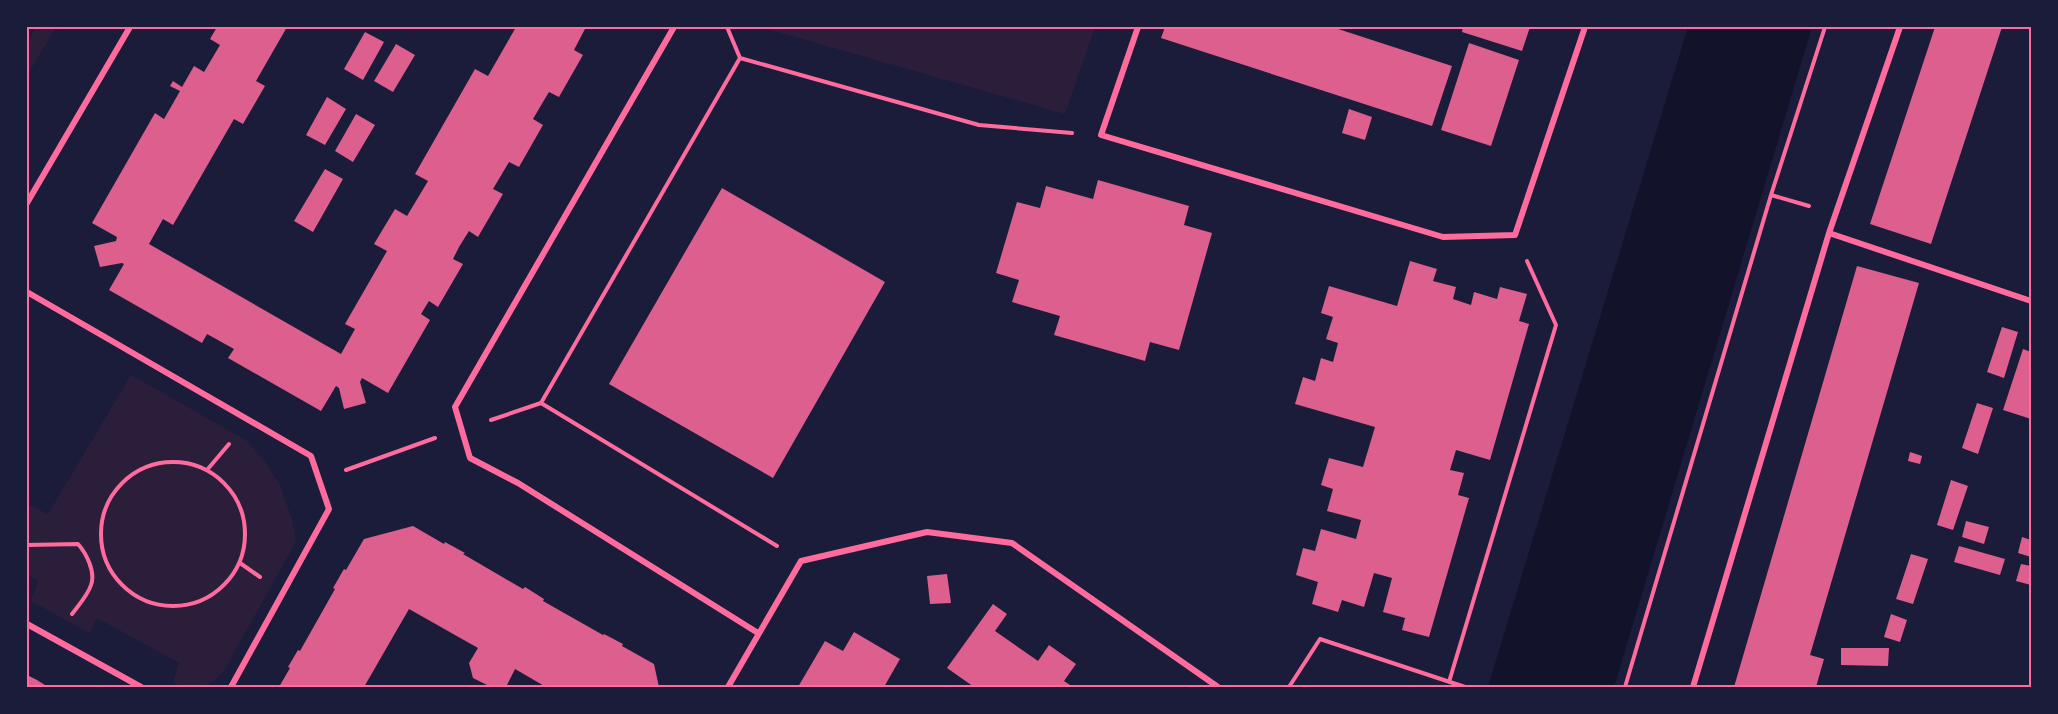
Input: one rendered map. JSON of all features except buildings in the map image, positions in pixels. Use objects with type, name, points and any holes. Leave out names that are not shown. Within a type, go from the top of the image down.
[{"type":"street","points":[[27,203],[130,27]]},
{"type":"street","points":[[674,27],[455,407],[470,458],[518,483],[758,633]]},
{"type":"street","points":[[1138,27],[1101,135],[1443,237],[1515,235],[1586,27]]},
{"type":"street","points":[[1693,687],[1829,233],[1900,27]]},
{"type":"street","points":[[1829,233],[2031,301]]},
{"type":"street","points":[[27,292],[311,456],[328,509],[231,687]]},
{"type":"street","points":[[728,687],[801,561],[927,532],[1012,543],[1218,687]]},
{"type":"street","points":[[27,624],[141,687]]},
{"type":"path","points":[[727,27],[740,58]]},
{"type":"path","points":[[1625,687],[1771,195],[1825,27]]},
{"type":"path","points":[[320,479],[541,403],[740,58]]},
{"type":"path","points":[[740,58],[979,125],[1101,135]]},
{"type":"path","points":[[1771,195],[1783,199]]},
{"type":"path","points":[[1449,682],[1556,325],[1515,235]]},
{"type":"path","points":[[541,403],[801,561]]},
{"type":"path","points":[[165,462],[187,463],[207,470],[225,482],[238,500],[245,521],[246,543],[240,563],[229,582],[212,596],[192,605],[170,607],[149,603],[130,593],[115,577],[104,558],[100,537],[103,516],[112,495],[126,479],[144,468],[165,462]]},
{"type":"path","points":[[27,545],[78,544],[92,570],[92,584],[54,639]]},
{"type":"path","points":[[1289,687],[1320,639],[1465,687]]},
{"type":"shaded area","points":[[36,27],[56,27],[27,76],[27,43]]},
{"type":"shaded area","points":[[768,27],[1095,27],[1065,114],[774,31]]},
{"type":"shaded area","points":[[1688,27],[1812,27],[1614,687],[1488,687]]},
{"type":"shaded area","points":[[131,375],[246,440],[264,460],[280,485],[292,519],[296,541],[225,669],[207,685],[191,688],[177,685],[173,682],[179,663],[97,618],[89,633],[31,601],[38,581],[27,575],[27,504],[48,514]]}]
